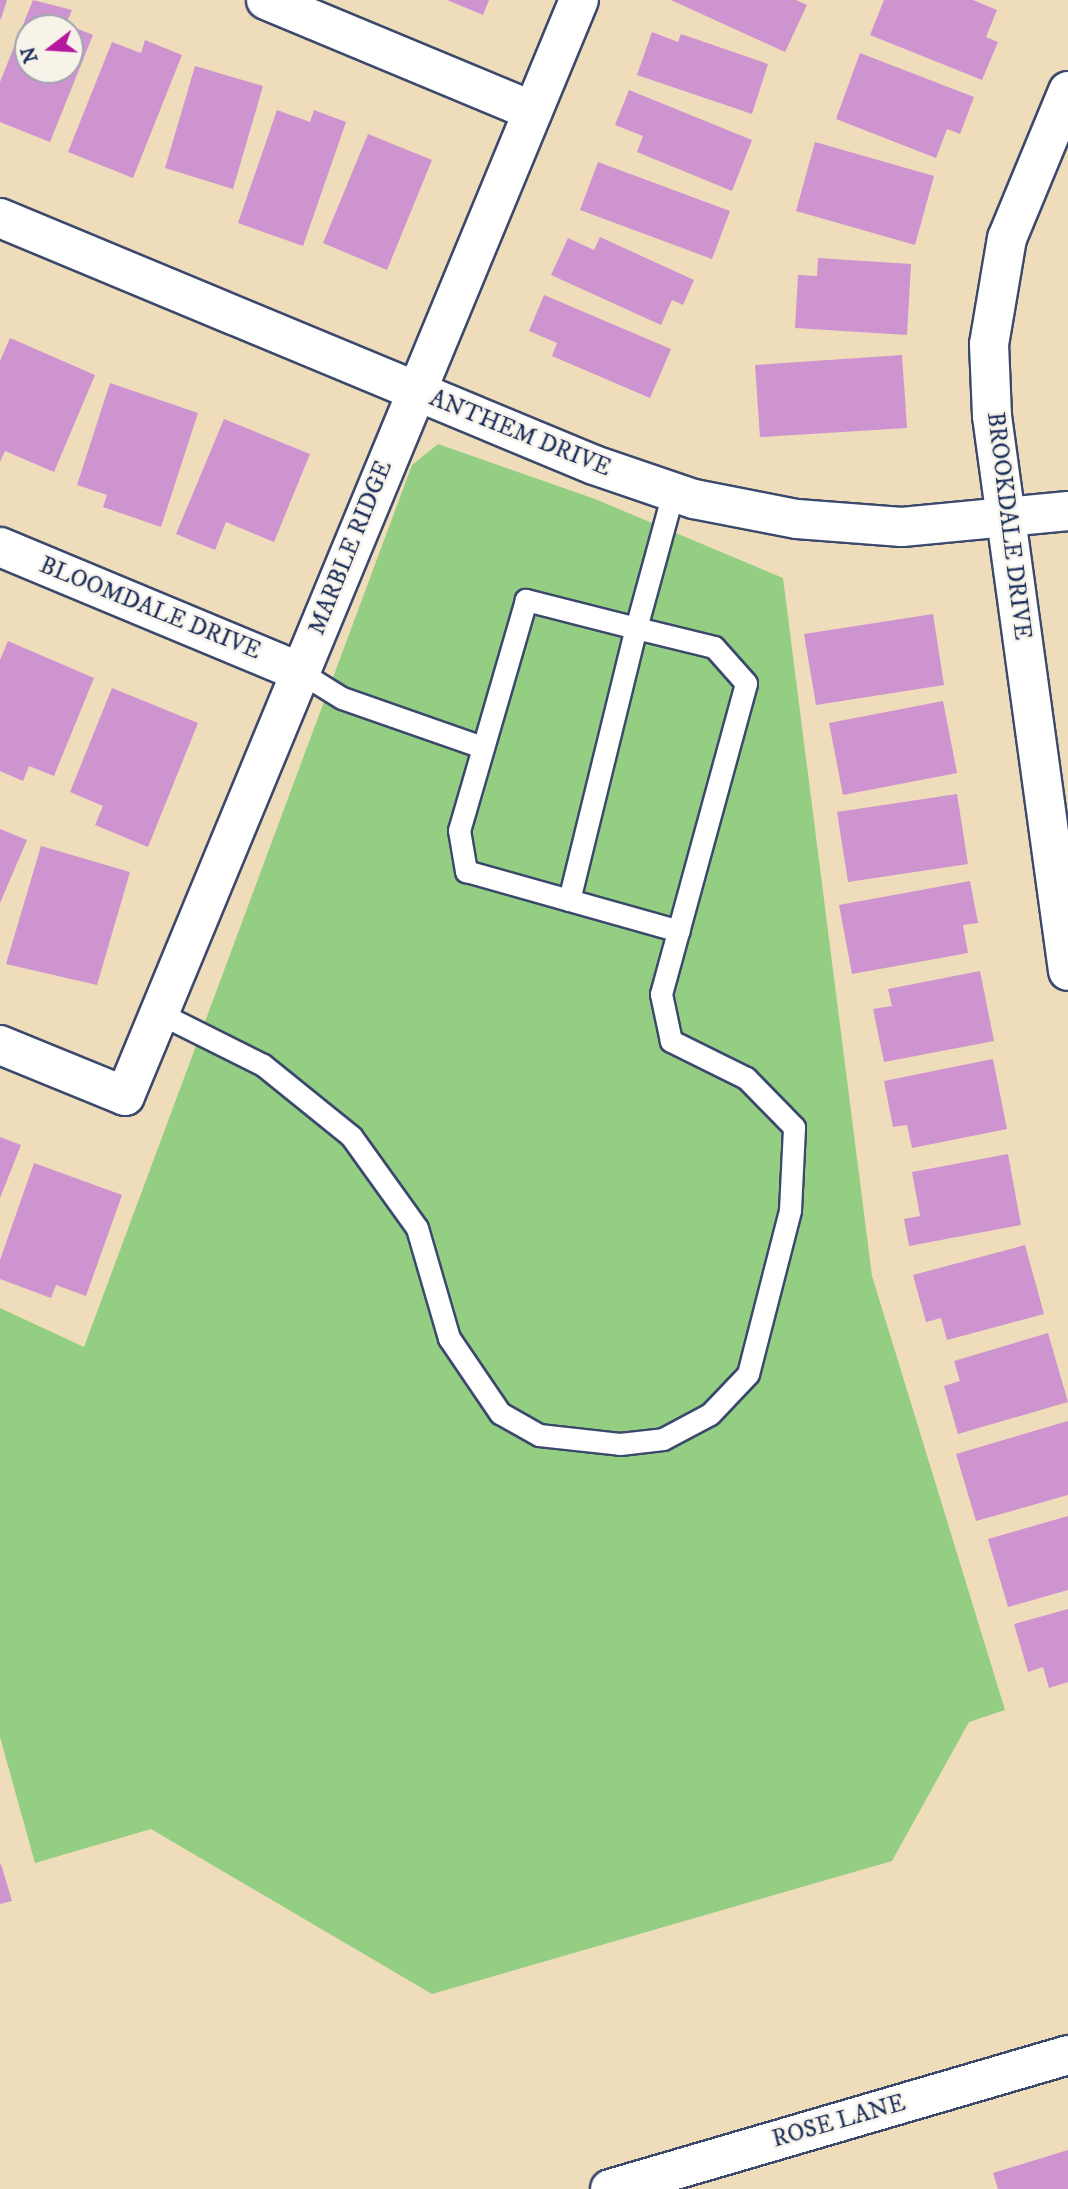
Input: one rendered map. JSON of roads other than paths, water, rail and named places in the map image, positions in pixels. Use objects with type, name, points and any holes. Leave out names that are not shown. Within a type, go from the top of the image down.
[{"type":"street","points":[[266,0],[533,111]]},
{"type":"street","name":"MARBLE RIDGE","points":[[0,1045],[125,1096],[579,0]]},
{"type":"street","name":"BROOKDALE DRIVE","points":[[1068,91],[1007,238],[992,309],[992,416],[1007,521],[1058,820],[1068,971]]},
{"type":"street","name":"ANTHEM DRIVE","points":[[0,218],[416,391],[673,492],[849,525],[1007,521],[1068,511]]},
{"type":"street","name":"BLOOMDALE DRIVE","points":[[0,547],[300,672]]},
{"type":"street","name":"ROSE LANE","points":[[610,2189],[1068,2055]]},
{"type":"lane","points":[[569,900],[636,628],[673,492]]},
{"type":"lane","points":[[159,1013],[262,1065],[351,1136],[417,1228],[449,1338],[500,1413],[539,1435],[572,1443],[663,1439],[710,1414],[748,1374],[790,1210],[794,1127],[746,1078],[671,1041],[662,994],[746,683],[714,647],[526,600],[459,830],[466,871],[679,931]]},
{"type":"lane","points":[[300,672],[342,698],[482,747]]}]
